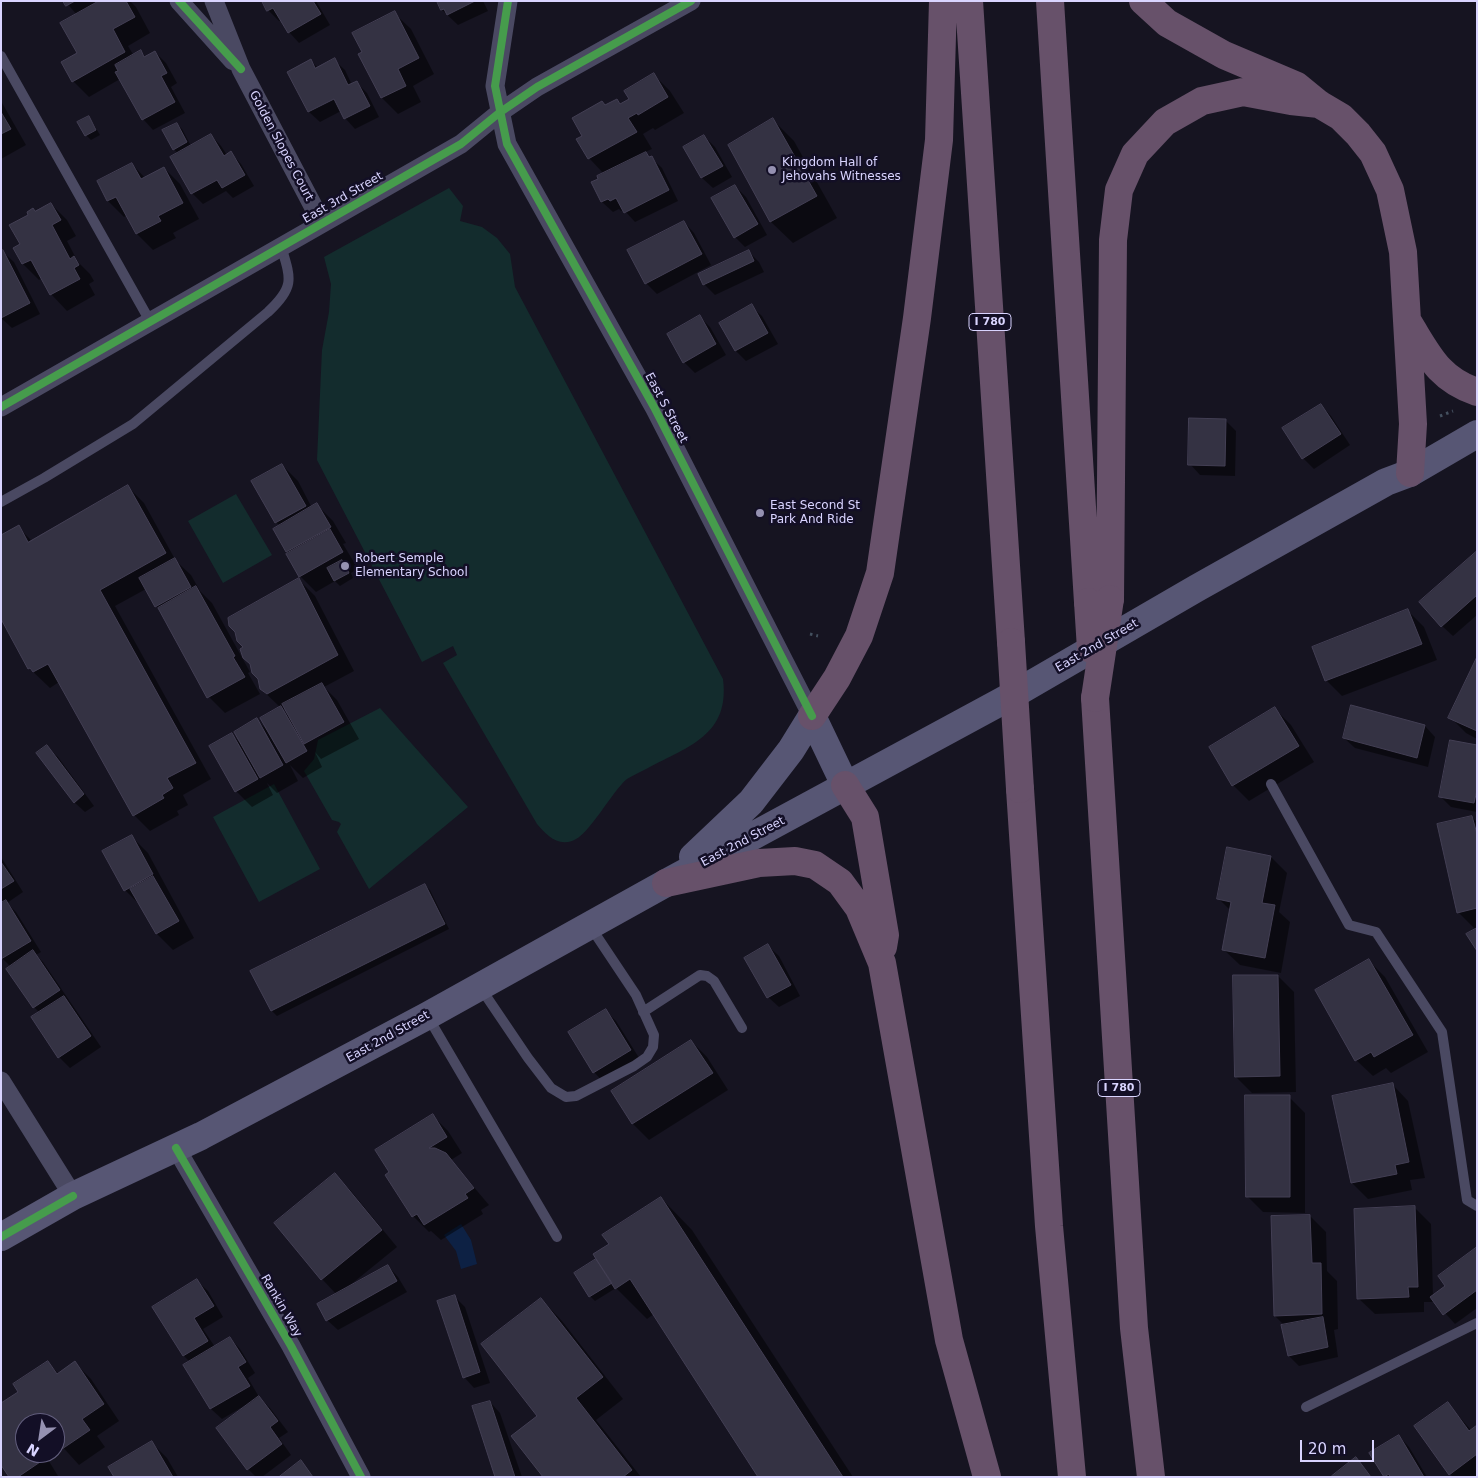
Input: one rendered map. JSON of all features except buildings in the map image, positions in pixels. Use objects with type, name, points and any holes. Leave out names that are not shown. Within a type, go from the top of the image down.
[{"type":"highway","points":[[812,716],[837,678],[859,636],[880,573],[917,318],[939,140],[943,1]]},
{"type":"highway","name":"I 780","points":[[969,1],[1048,1226],[1072,1477]]},
{"type":"highway","points":[[1050,1],[1099,601]]},
{"type":"highway","points":[[1142,1],[1168,23],[1224,55],[1298,86],[1320,104],[1341,117],[1373,153],[1390,190],[1402,252],[1413,424],[1410,473]]},
{"type":"highway","points":[[1099,601],[1113,240],[1119,190],[1135,154],[1164,122],[1202,101],[1243,92],[1320,104]]},
{"type":"highway","points":[[1406,319],[1434,365],[1453,381],[1477,392]]},
{"type":"highway","name":"I 780","points":[[1099,601],[1095,698],[1134,1328],[1151,1477]]},
{"type":"highway","points":[[845,785],[865,817],[885,935],[882,963]]},
{"type":"highway","points":[[666,883],[759,863],[795,861],[815,865],[840,882],[859,908],[882,963],[950,1340],[987,1477]]},
{"type":"main road","name":"East 2nd Street","points":[[1,1237],[73,1196],[176,1148],[322,1073],[427,1016],[666,883],[1004,700],[1197,588],[1386,482],[1410,473],[1477,434]]},
{"type":"main road","name":"East S Street","points":[[812,716],[845,785]]},
{"type":"main road","points":[[666,883],[751,802],[791,750],[812,716]]},
{"type":"street","name":"Golden Slopes Court","points":[[179,1],[241,69]]},
{"type":"street","name":"Golden Slopes Court","points":[[214,1],[241,69],[322,223]]},
{"type":"street","name":"East S Street","points":[[508,1],[495,86],[506,144],[654,407],[812,716]]},
{"type":"street","name":"East 3rd Street","points":[[1,407],[151,323],[281,246],[461,144],[499,113],[536,87],[690,1]]},
{"type":"street","points":[[1,1081],[73,1196]]},
{"type":"street","name":"Rankin Way","points":[[176,1148],[291,1346],[361,1477]]},
{"type":"lane","points":[[1,56],[151,323]]},
{"type":"lane","points":[[1,502],[133,424],[268,312],[286,293],[289,282],[289,273],[281,246]]},
{"type":"lane","points":[[1271,784],[1349,925],[1376,932],[1442,1032],[1467,1200],[1477,1206]]},
{"type":"lane","points":[[480,987],[544,1080],[552,1088],[566,1097],[576,1096],[595,1087],[647,1057],[653,1047],[654,1035],[636,996],[589,926]]},
{"type":"lane","points":[[643,1012],[700,975],[714,981],[742,1028]]},
{"type":"lane","points":[[427,1016],[557,1237]]},
{"type":"lane","points":[[1306,1407],[1477,1323]]},
{"type":"path","points":[[810,634],[818,636]]},
{"type":"green space","points":[[449,188],[463,206],[460,221],[482,227],[497,238],[510,254],[515,287],[723,679],[723,698],[720,713],[713,726],[704,736],[678,753],[627,779],[614,793],[586,831],[572,841],[561,842],[556,840],[544,832],[537,824],[443,663],[457,655],[453,646],[422,662],[317,460],[322,350],[329,312],[331,284],[324,257]]},
{"type":"green space","points":[[236,494],[272,555],[223,583],[188,521]]},
{"type":"green space","points":[[380,708],[468,807],[369,889],[337,832],[341,824],[332,820],[304,771],[314,759],[318,740]]},
{"type":"green space","points":[[274,784],[320,869],[259,902],[213,817]]},
{"type":"water","points":[[461,1224],[471,1240],[477,1264],[461,1269],[456,1251],[444,1235]]},
{"type":"cycle path","points":[[179,1],[241,69]]},
{"type":"cycle path","points":[[508,1],[495,86],[507,144],[654,407],[812,716]]},
{"type":"cycle path","points":[[1,407],[461,144],[499,113],[537,87],[691,1]]},
{"type":"cycle path","points":[[176,1148],[291,1346],[361,1477]]},
{"type":"cycle path","points":[[1,1237],[73,1196]]},
{"type":"place","name":"Kingdom Hall of Jehovahs Witnesses","points":[[772,170]]},
{"type":"place","name":"East Second St Park And Ride","points":[[760,513]]},
{"type":"place","name":"Robert Semple Elementary School","points":[[345,566]]}]
